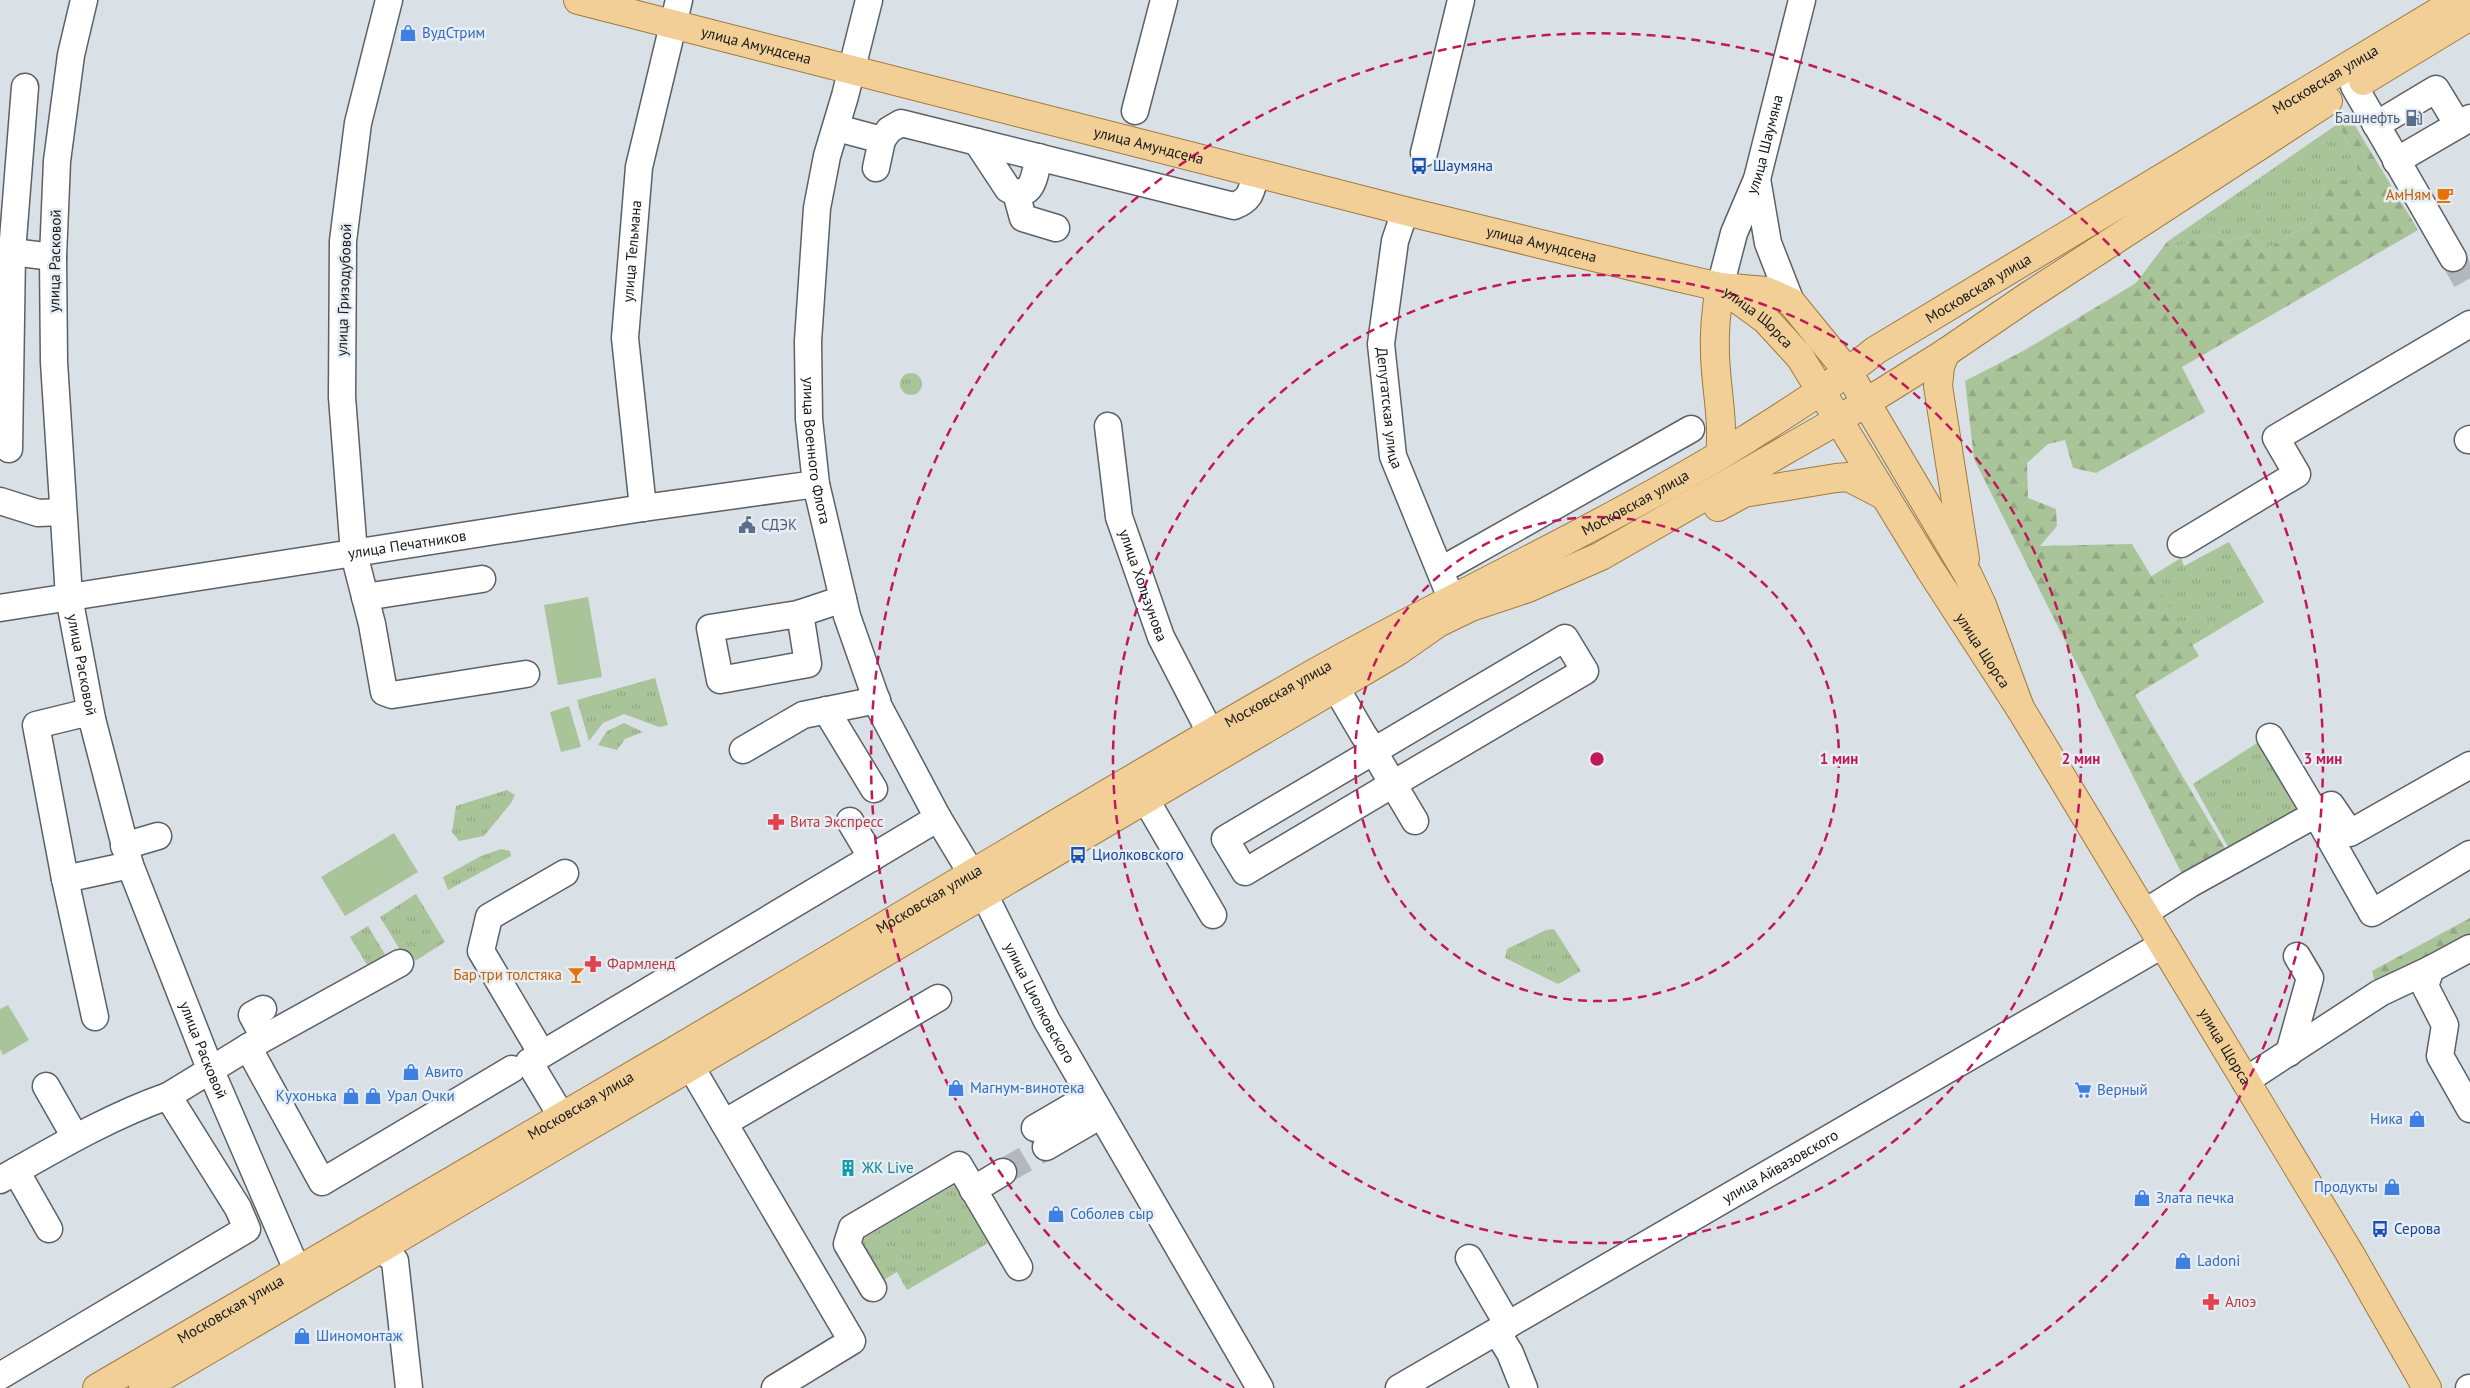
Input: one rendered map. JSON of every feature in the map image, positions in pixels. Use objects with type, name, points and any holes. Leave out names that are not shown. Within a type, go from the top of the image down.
[{"type":"main road","name":"улица Амундсена","points":[[578,0],[676,12],[850,69],[1405,211],[1720,286]]},
{"type":"main road","name":"Московская улица","points":[[375,1238],[691,1067],[1211,734],[1311,675],[1451,598],[1554,548],[1720,455],[1822,392],[1876,350],[2458,0]]},
{"type":"main road","name":"Московская улица","points":[[143,1388],[303,1281],[375,1238],[562,1117],[978,884],[1146,800],[1398,651],[1438,623],[1471,607],[1528,588],[1601,556],[1838,420],[1946,353],[2328,100],[2470,16]]},
{"type":"main road","name":"улица Щорса","points":[[1720,286],[1766,291],[1791,302],[1848,372],[1968,575],[1982,604],[2020,708]]},
{"type":"main road","name":"улица Щорса","points":[[1720,286],[1746,304],[1784,337],[1822,392],[1963,622],[2020,708],[2245,1081],[2427,1388]]},
{"type":"main road","points":[[1720,286],[1714,326],[1716,372],[1723,432],[1720,455]]},
{"type":"main road","points":[[1946,353],[1940,367],[1938,386],[1968,575]]},
{"type":"main road","points":[[1601,556],[1635,552],[1744,493],[1794,483],[1848,477],[1886,496]]},
{"type":"main road","name":"Московская улица","points":[[97,1388],[303,1281]]},
{"type":"street","name":"улица Расковой","points":[[84,0],[71,54],[57,162],[53,258],[54,362],[69,597],[92,719],[127,855],[211,1071],[303,1281]]},
{"type":"street","name":"улица Гризодубовой","points":[[389,0],[358,123],[343,241],[342,397],[354,554],[365,597],[384,692],[392,695],[526,674]]},
{"type":"street","name":"улица Военного Флота","points":[[870,0],[827,156],[817,208],[808,341],[809,419],[816,484],[843,599],[877,700],[938,818],[978,884]]},
{"type":"street","points":[[1135,111],[1164,0]]},
{"type":"street","points":[[1424,153],[1461,0]]},
{"type":"street","name":"улица Шаумяна","points":[[1720,286],[1734,233],[1757,179],[1802,0]]},
{"type":"street","name":"улица Тельмана","points":[[643,508],[625,338],[639,167],[676,12]]},
{"type":"street","points":[[2354,86],[2452,258]]},
{"type":"street","points":[[9,449],[12,252],[25,87]]},
{"type":"street","points":[[2376,125],[2436,89],[2464,122],[2396,161]]},
{"type":"street","points":[[876,168],[882,140],[889,130],[901,123],[1234,206],[1245,202],[1250,197],[1256,173]]},
{"type":"street","points":[[836,128],[882,140]]},
{"type":"street","points":[[977,142],[1008,189],[1016,193],[1024,193],[1030,188],[1039,157]]},
{"type":"street","points":[[1757,179],[1768,243],[1791,302]]},
{"type":"street","points":[[1016,193],[1023,218],[1056,228]]},
{"type":"street","name":"Депутатская улица","points":[[1405,211],[1395,241],[1381,344],[1393,456],[1451,598]]},
{"type":"street","points":[[12,252],[53,258]]},
{"type":"street","points":[[2181,544],[2297,474],[2276,438],[2470,324]]},
{"type":"street","name":"улица Хользунова","points":[[1108,426],[1119,517],[1161,637],[1211,734]]},
{"type":"street","points":[[1452,564],[1691,429]]},
{"type":"street","name":"улица Печатников","points":[[0,608],[643,508],[816,484]]},
{"type":"street","points":[[0,501],[38,513],[63,512]]},
{"type":"street","points":[[365,597],[482,579]]},
{"type":"street","points":[[800,613],[843,599]]},
{"type":"street","points":[[1565,638],[1585,672],[1245,872],[1225,839],[1438,713],[1565,638]]},
{"type":"street","points":[[1336,688],[1415,821]]},
{"type":"street","points":[[743,750],[803,715],[877,700]]},
{"type":"street","points":[[826,710],[874,789]]},
{"type":"street","points":[[1438,713],[1458,746]]},
{"type":"street","points":[[92,719],[81,714],[36,725],[64,879],[95,1017]]},
{"type":"street","points":[[2270,737],[2372,913],[2470,854]]},
{"type":"street","points":[[2144,913],[2190,884],[2331,805],[2350,833],[2470,765]]},
{"type":"street","points":[[1146,800],[1214,915]]},
{"type":"street","points":[[562,1117],[529,1062],[938,818]]},
{"type":"street","points":[[850,821],[872,858]]},
{"type":"street","points":[[64,879],[127,855],[158,836]]},
{"type":"street","points":[[542,1054],[514,1014],[481,951],[489,917],[565,873]]},
{"type":"street","name":"улица Циолковского","points":[[978,884],[1047,1021],[1260,1388]]},
{"type":"street","name":"улица Айвазовского","points":[[1398,1388],[2162,945]]},
{"type":"street","points":[[2245,1081],[2380,993],[2470,948]]},
{"type":"street","points":[[2289,1053],[2310,978],[2297,956]]},
{"type":"street","points":[[50,1229],[8,1176],[75,1137],[134,1108],[168,1096],[256,1042],[400,964]]},
{"type":"street","points":[[2431,969],[2425,986],[2445,1025],[2440,1056],[2470,1109]]},
{"type":"street","points":[[724,1123],[938,998]]},
{"type":"street","points":[[263,1009],[252,1015],[256,1042],[322,1182],[512,1069]]},
{"type":"street","points":[[691,1067],[852,1341],[775,1388]]},
{"type":"street","points":[[46,1086],[75,1137]]},
{"type":"street","points":[[0,1376],[247,1229],[238,1208],[168,1096]]},
{"type":"street","points":[[1037,1132],[1092,1099]]},
{"type":"street","points":[[873,1288],[847,1244],[852,1228],[959,1165],[1019,1267]]},
{"type":"street","points":[[974,1190],[1003,1172]]},
{"type":"street","points":[[375,1238],[395,1261],[409,1388]]},
{"type":"street","points":[[1469,1258],[1503,1328],[1510,1353],[1524,1388]]},
{"type":"green space","points":[[2339,123],[2363,181],[2327,181],[2314,221],[2262,252],[2251,235],[2227,242],[2209,235],[2171,249],[2167,242]]},
{"type":"green space","points":[[2339,123],[2354,124],[2418,230],[2182,367],[2205,412],[2096,473],[2073,468],[2065,440],[2048,444],[2027,463],[2028,498],[2056,509],[2057,526],[2040,546],[2132,544],[2199,656],[2135,695],[2227,852],[2184,878],[1974,459],[1965,381],[2025,350],[2136,283],[2167,242],[2171,248],[2209,235],[2227,242],[2251,235],[2262,252],[2314,221],[2327,181],[2363,181]]},
{"type":"green space","points":[[911,373],[919,376],[922,384],[919,392],[911,395],[903,392],[900,384],[903,376]]},
{"type":"green space","points":[[2229,542],[2264,602],[2155,668],[2116,598],[2181,558],[2184,566]]},
{"type":"green space","points":[[588,597],[602,677],[558,685],[544,605]]},
{"type":"green space","points":[[655,678],[668,725],[659,727],[624,714],[603,723],[589,741],[577,700]]},
{"type":"green space","points":[[569,706],[581,747],[561,752],[550,712]]},
{"type":"green space","points":[[624,723],[643,732],[625,739],[617,750],[598,745],[607,731]]},
{"type":"green space","points":[[2265,738],[2310,811],[2232,854],[2193,784]]},
{"type":"green space","points":[[507,790],[515,795],[511,803],[484,836],[459,841],[452,832],[456,806]]},
{"type":"green space","points":[[394,833],[418,872],[345,916],[321,877]]},
{"type":"green space","points":[[501,849],[510,851],[511,856],[448,890],[443,877],[481,856]]},
{"type":"green space","points":[[416,894],[445,942],[415,961],[410,952],[402,953],[380,917]]},
{"type":"green space","points":[[2470,918],[2470,934],[2376,987],[2372,971]]},
{"type":"green space","points":[[368,926],[387,958],[369,968],[350,937]]},
{"type":"green space","points":[[1554,929],[1581,971],[1558,984],[1505,958],[1507,949],[1546,930]]},
{"type":"green space","points":[[8,1005],[29,1040],[3,1055],[0,1049],[0,1009]]},
{"type":"green space","points":[[954,1185],[988,1243],[907,1290],[897,1272],[877,1284],[854,1244]]},
{"type":"tunnel","points":[[2453,258],[2470,288]]},
{"type":"tunnel","points":[[1003,1172],[1046,1147]]},
{"type":"place","name":"ВудСтрим","points":[[408,33]]},
{"type":"place","name":"Башнефть","points":[[2414,118]]},
{"type":"place","name":"Шаумяна","points":[[1419,166]]},
{"type":"place","name":"АмНям","points":[[2445,195]]},
{"type":"place","name":"СДЭК","points":[[747,525]]},
{"type":"place","name":"Вита Экспресс","points":[[776,822]]},
{"type":"place","name":"Циолковского","points":[[1078,855]]},
{"type":"place","name":"Фармленд","points":[[593,964]]},
{"type":"place","name":"Бар три толстяка","points":[[576,975]]},
{"type":"place","name":"Авито","points":[[411,1072]]},
{"type":"place","name":"Магнум-винотека","points":[[956,1088]]},
{"type":"place","name":"Верный","points":[[2083,1090]]},
{"type":"place","name":"Кухонька","points":[[351,1096]]},
{"type":"place","name":"Урал Очки","points":[[373,1096]]},
{"type":"place","name":"Ника","points":[[2417,1119]]},
{"type":"place","name":"ЖК Live","points":[[848,1168]]},
{"type":"place","name":"Продукты","points":[[2392,1187]]},
{"type":"place","name":"Злата печка","points":[[2142,1198]]},
{"type":"place","name":"Соболев сыр","points":[[1056,1214]]},
{"type":"place","name":"Серова","points":[[2380,1229]]},
{"type":"place","name":"Ladoni","points":[[2183,1261]]},
{"type":"place","name":"Алоэ","points":[[2211,1302]]},
{"type":"place","name":"Шиномонтаж","points":[[302,1336]]}]
